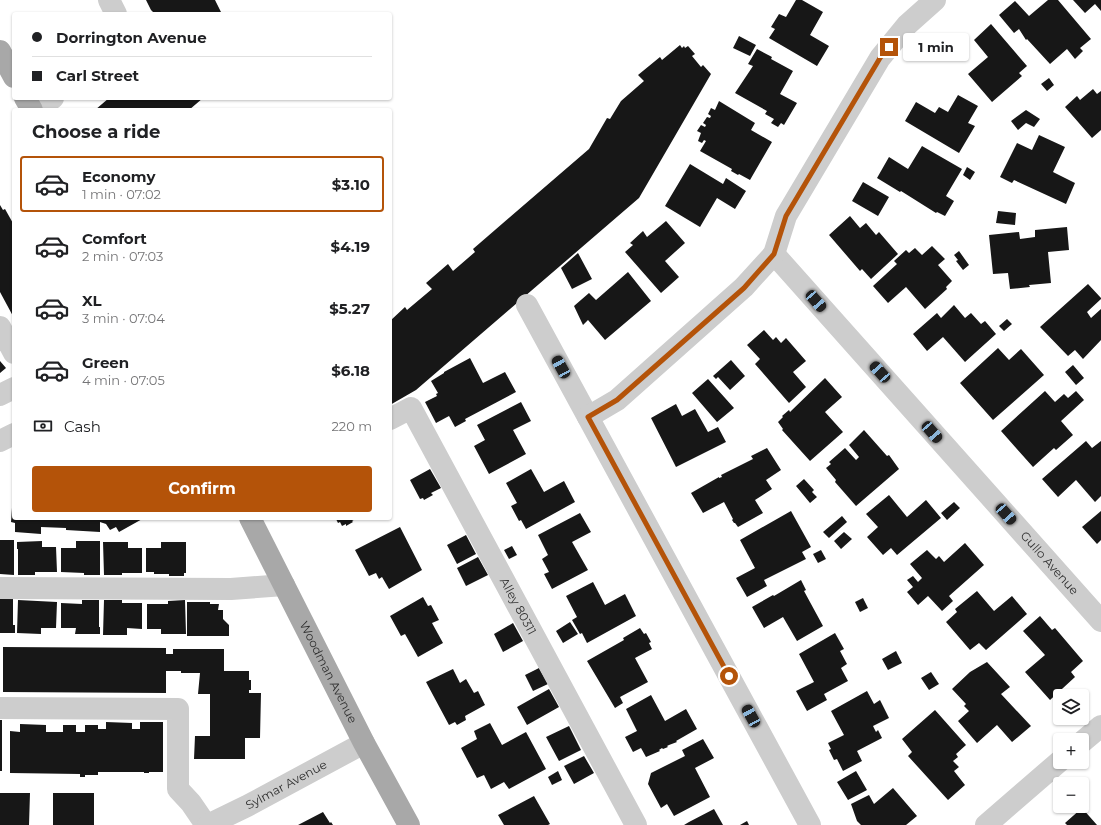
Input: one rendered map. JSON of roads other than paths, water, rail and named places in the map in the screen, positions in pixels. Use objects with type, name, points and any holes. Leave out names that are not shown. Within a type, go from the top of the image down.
[{"type":"main road","points":[[0,51],[12,73]]},
{"type":"main road","name":"Woodman Avenue","points":[[251,520],[364,743],[409,825]]},
{"type":"street","points":[[109,0],[115,12]]},
{"type":"street","points":[[588,417],[617,400],[744,288],[774,254],[786,216],[880,58],[907,24],[935,0]]},
{"type":"street","points":[[40,108],[50,100]]},
{"type":"street","name":"Gullo Avenue","points":[[774,254],[1101,621]]},
{"type":"street","points":[[527,305],[810,825]]},
{"type":"street","points":[[0,327],[12,349]]},
{"type":"street","name":"Alley 80311","points":[[392,418],[411,408],[636,825]]},
{"type":"street","points":[[0,441],[12,435]]},
{"type":"street","points":[[0,588],[231,589],[284,585]]},
{"type":"street","points":[[0,708],[178,709],[178,790],[191,803],[207,825]]},
{"type":"street","points":[[1089,736],[1101,726]]},
{"type":"street","name":"Sylmar Avenue","points":[[207,825],[248,806],[364,743]]},
{"type":"street","points":[[986,825],[1053,767]]}]
